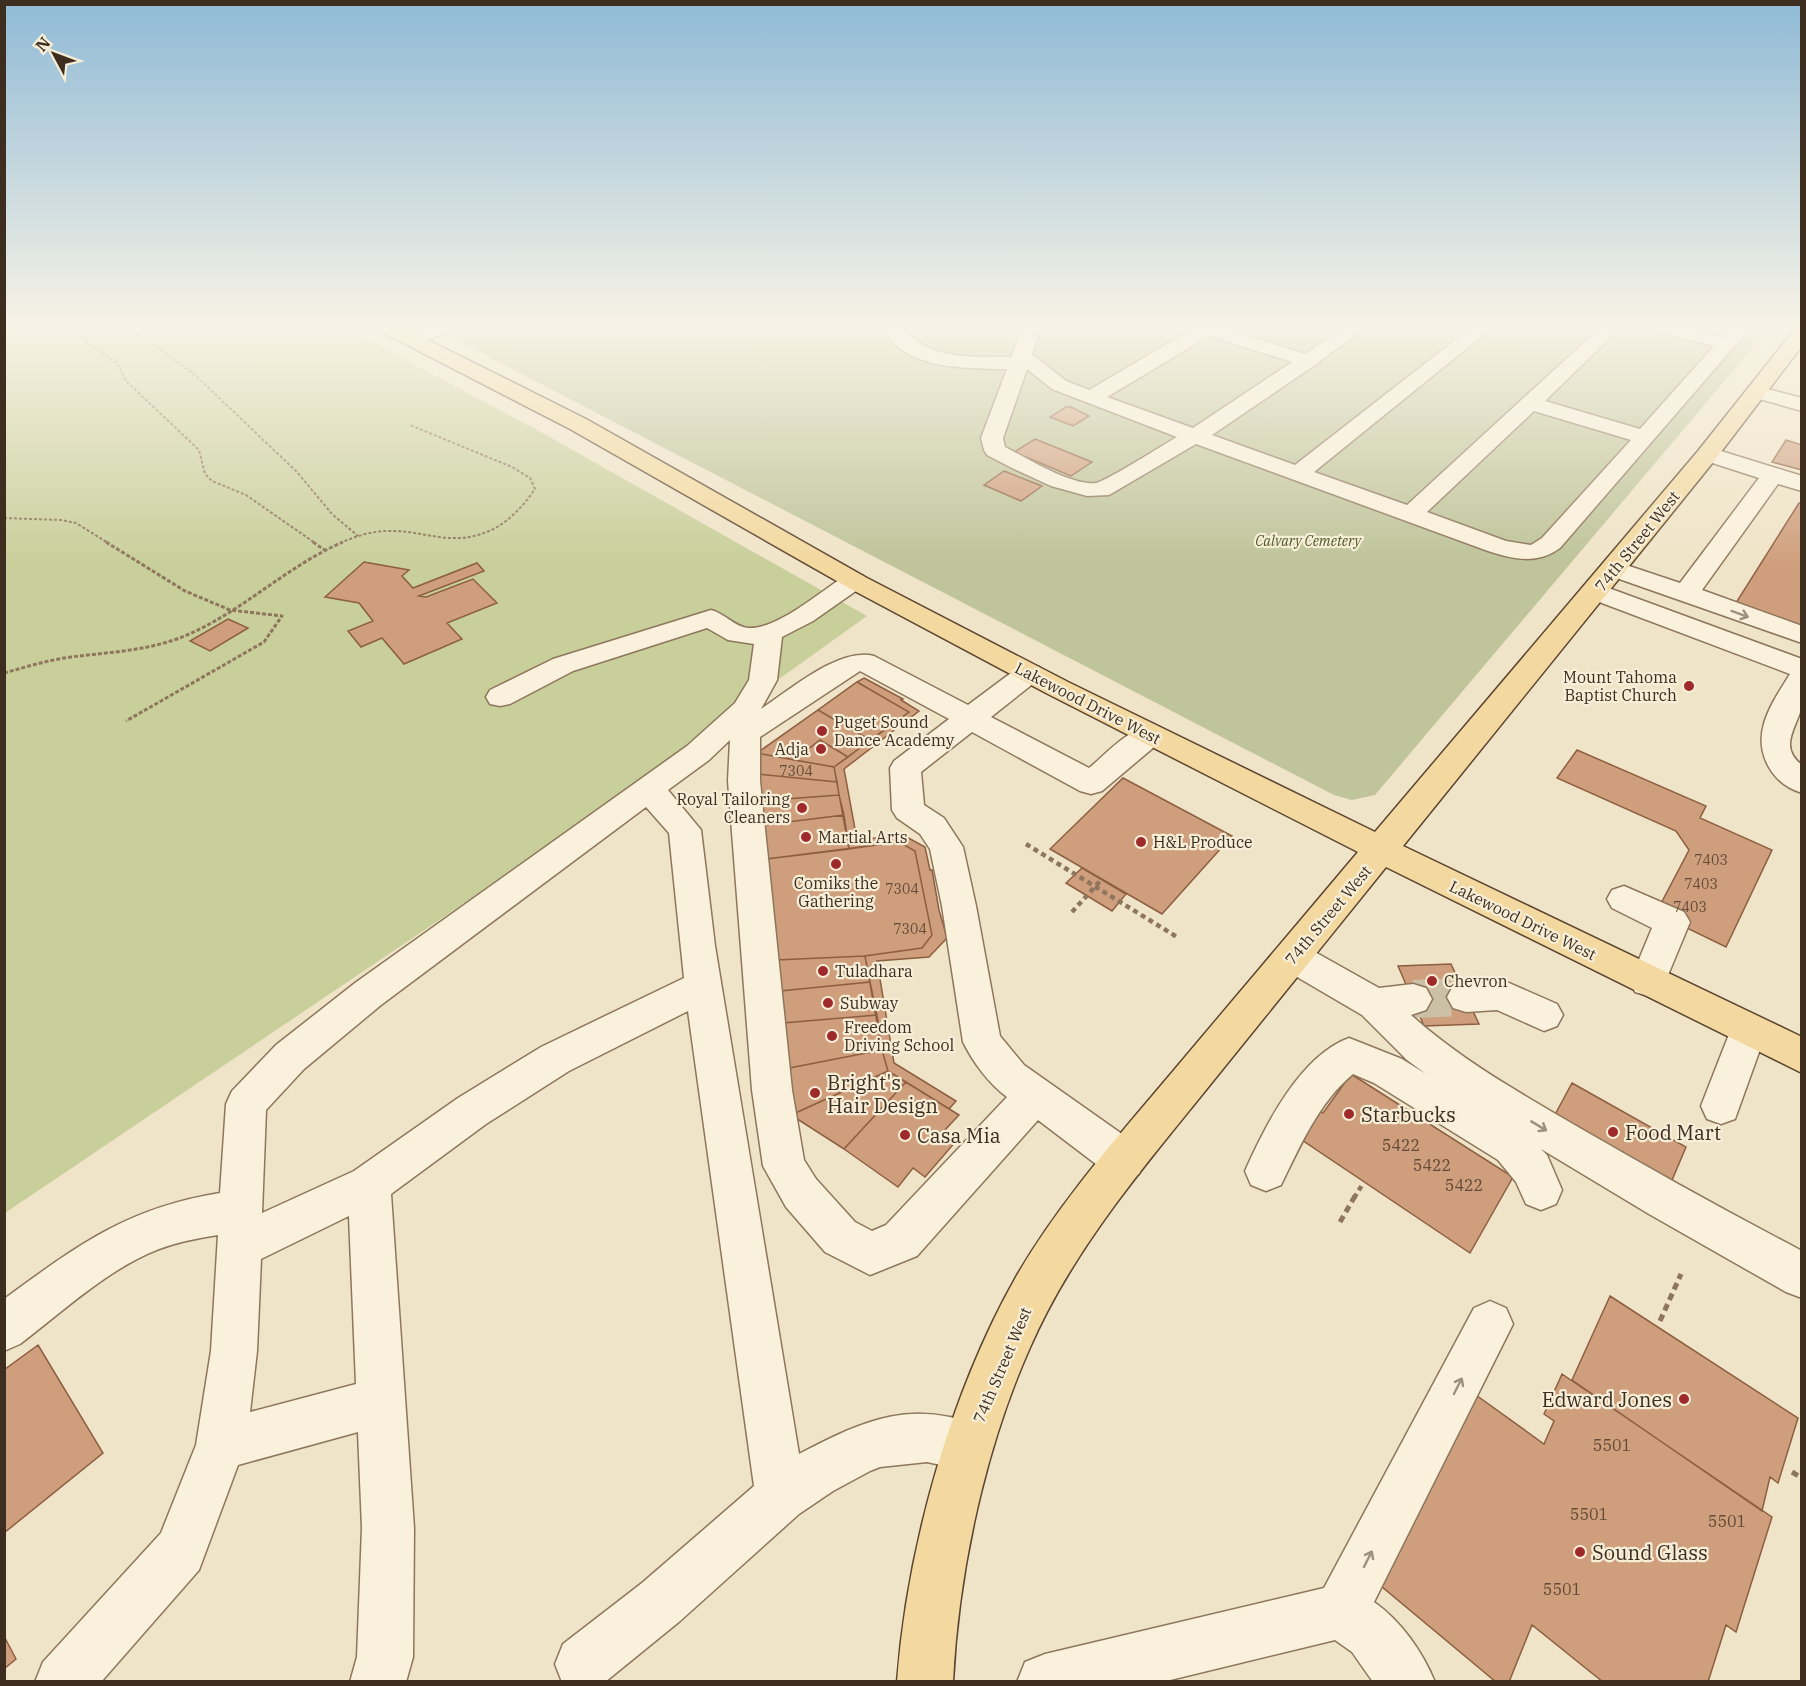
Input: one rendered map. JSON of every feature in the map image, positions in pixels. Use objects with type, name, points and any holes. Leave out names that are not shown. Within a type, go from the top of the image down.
[{"type":"main road","name":"Lakewood Drive West","points":[[542,406],[854,580],[1149,735],[1802,1056]]},
{"type":"main road","name":"74th Street West","points":[[925,1682],[941,1557],[968,1446],[992,1380],[1020,1317],[1075,1226],[1124,1160],[1614,569],[1745,406]]},
{"type":"street","points":[[1003,406],[992,438],[995,450],[1064,483],[1085,490],[1101,490],[1195,436],[1241,406]]},
{"type":"street","points":[[1112,406],[1509,550],[1525,553],[1542,552],[1673,406]]},
{"type":"street","points":[[1298,473],[1384,406]]},
{"type":"street","points":[[1411,514],[1528,406]]},
{"type":"street","points":[[1540,406],[1645,437]]},
{"type":"street","points":[[1708,454],[1802,484]]},
{"type":"street","points":[[1686,593],[1773,475]]},
{"type":"street","points":[[1614,569],[1802,635]]},
{"type":"street","points":[[500,697],[563,665],[711,618],[732,632],[748,636],[769,634],[786,626],[854,580]]},
{"type":"street","points":[[1595,591],[1802,669]]},
{"type":"street","points":[[769,634],[763,680],[745,721],[744,781],[772,1090],[784,1166],[801,1193],[840,1237],[870,1253],[901,1241],[1034,1096]]},
{"type":"street","points":[[63,1682],[180,1551],[221,1445],[234,1351],[246,1104],[290,1058],[368,994],[698,753],[745,721],[854,663],[864,662],[1092,783],[1149,735]]},
{"type":"street","points":[[1029,673],[905,768],[908,810],[932,826],[946,847],[982,1042],[1010,1077],[1124,1160]]},
{"type":"street","points":[[1802,677],[1773,735],[1776,758],[1802,782]]},
{"type":"street","points":[[649,789],[685,831],[703,986],[781,1496]]},
{"type":"street","points":[[1624,899],[1672,922],[1648,981]]},
{"type":"street","points":[[1293,957],[1375,1004],[1421,1048],[1488,1096],[1802,1275]]},
{"type":"street","points":[[4,1328],[93,1261],[148,1231],[189,1219],[239,1229],[369,1185],[472,1111],[555,1059],[703,986]]},
{"type":"street","points":[[1466,997],[1500,994],[1544,1015]]},
{"type":"street","points":[[1375,1004],[1413,999]]},
{"type":"street","points":[[1721,1106],[1748,1030]]},
{"type":"street","points":[[1266,1171],[1301,1109],[1333,1066],[1349,1055],[1388,1071],[1513,1147],[1532,1169],[1541,1190]]},
{"type":"street","points":[[369,1185],[388,1528],[385,1657],[378,1682]]},
{"type":"street","points":[[1341,1611],[1490,1324]]},
{"type":"street","points":[[221,1445],[381,1401]]},
{"type":"street","points":[[583,1664],[661,1602],[781,1496],[815,1473],[856,1451],[880,1442],[927,1437],[968,1446]]},
{"type":"street","points":[[1045,1682],[1341,1611],[1371,1632],[1407,1682]]},
{"type":"path","points":[[152,406],[198,450],[205,474],[212,481],[246,495],[326,550]]},
{"type":"path","points":[[227,406],[297,472],[332,514],[358,537]]},
{"type":"path","points":[[4,673],[50,660],[165,643],[189,634],[326,550],[358,537],[388,530],[404,530],[451,538],[494,533],[509,523],[524,507],[535,489],[530,478],[512,467],[410,425]]},
{"type":"path","points":[[4,518],[61,520],[76,523],[185,591],[230,609],[282,616],[264,642],[126,721]]},
{"type":"path","points":[[1026,844],[1177,937]]},
{"type":"path","points":[[1072,912],[1102,879]]},
{"type":"path","points":[[1340,1222],[1362,1185]]},
{"type":"path","points":[[1660,1321],[1681,1274]]},
{"type":"path","points":[[1792,1472],[1802,1478]]},
{"type":"green space","points":[[5,406],[492,406],[867,616],[506,875],[5,1213]]},
{"type":"green space","name":"Calvary Cemetery","points":[[583,406],[1704,406],[1375,795],[1352,800],[1334,795]]},
{"type":"building","points":[[1066,407],[1071,407],[1089,416],[1073,426],[1050,417]]},
{"type":"building","points":[[1035,439],[1092,462],[1071,476],[1014,452]]},
{"type":"building","points":[[1786,440],[1802,445],[1802,470],[1772,462]]},
{"type":"building","points":[[1004,471],[1042,486],[1021,501],[984,485]]},
{"type":"building","points":[[1799,503],[1802,504],[1802,630],[1734,606]]},
{"type":"building","points":[[364,562],[409,570],[402,576],[413,588],[477,563],[484,571],[419,596],[426,597],[473,579],[497,603],[447,623],[462,639],[404,664],[382,638],[361,647],[348,631],[373,621],[359,603],[325,597]]},
{"type":"building","points":[[228,619],[248,628],[210,651],[190,641]]},
{"type":"building","points":[[864,678],[903,699],[901,700],[919,711],[844,769],[857,840],[903,835],[925,847],[947,938],[929,957],[877,961],[894,1063],[956,1101],[949,1109],[888,1071],[882,1050],[865,956],[922,948],[932,935],[915,851],[899,842],[849,849],[834,767],[909,712],[857,682]]},
{"type":"building","points":[[857,682],[909,712],[870,740],[818,710]]},
{"type":"building","name":"Puget Sound Dance Academy","points":[[818,710],[870,740],[848,757],[820,740],[794,760],[757,753]]},
{"type":"building","name":"Adja","points":[[820,740],[848,757],[834,767],[794,760]]},
{"type":"building","points":[[1577,750],[1706,806],[1700,818],[1772,850],[1726,947],[1656,913],[1689,850],[1676,831],[1557,778]]},
{"type":"building","points":[[757,753],[834,767],[837,782],[758,774]]},
{"type":"building","points":[[758,774],[837,782],[839,795],[760,801]]},
{"type":"building","name":"H&L Produce","points":[[1123,778],[1232,836],[1162,914],[1050,849]]},
{"type":"building","name":"Royal Tailoring Cleaners","points":[[839,795],[844,815],[763,825],[760,801]]},
{"type":"building","name":"Martial Arts","points":[[844,815],[849,849],[767,859],[763,825]]},
{"type":"building","points":[[899,842],[915,851],[932,935],[922,948],[865,956],[776,960],[767,859]]},
{"type":"building","points":[[1082,868],[1126,894],[1112,911],[1066,883]]},
{"type":"building","name":"Tuladhara","points":[[865,956],[870,982],[780,991],[776,960]]},
{"type":"building","name":"Chevron","points":[[1451,964],[1479,1024],[1424,1026],[1398,966]]},
{"type":"building","name":"Subway","points":[[870,982],[877,1015],[783,1023],[780,991]]},
{"type":"building","name":"Freedom Driving School","points":[[877,1015],[882,1050],[789,1068],[783,1023]]},
{"type":"building","name":"Bright's Hair Design","points":[[882,1050],[888,1071],[791,1115],[789,1068]]},
{"type":"building","points":[[888,1071],[906,1082],[844,1149],[791,1115]]},
{"type":"building","points":[[1351,1074],[1513,1177],[1470,1253],[1296,1136],[1316,1108],[1323,1113]]},
{"type":"building","name":"Casa Mia","points":[[906,1082],[959,1115],[945,1130],[958,1139],[925,1177],[913,1168],[898,1187],[844,1149]]},
{"type":"building","name":"Food Mart","points":[[1572,1083],[1686,1147],[1667,1192],[1550,1124]]},
{"type":"building","name":"Edward Jones","points":[[1610,1296],[1798,1418],[1778,1483],[1770,1477],[1762,1511],[1572,1380]]},
{"type":"building","points":[[38,1345],[103,1453],[4,1533],[4,1370]]},
{"type":"building","name":"Sound Glass","points":[[1562,1374],[1772,1517],[1736,1632],[1726,1625],[1708,1682],[1603,1682],[1532,1625],[1509,1682],[1496,1682],[1381,1586],[1476,1395],[1544,1444],[1554,1421],[1544,1414]]},
{"type":"building","points":[[4,1636],[16,1659],[4,1669]]},
{"type":"tunnel","points":[[1413,999],[1466,997]]},
{"type":"place","name":"Mount Tahoma Baptist Church","points":[[1689,686]]},
{"type":"place","name":"Puget Sound Dance Academy","points":[[822,731]]},
{"type":"place","name":"Adja","points":[[821,749]]},
{"type":"place","name":"Royal Tailoring Cleaners","points":[[802,808]]},
{"type":"place","name":"Martial Arts","points":[[806,837]]},
{"type":"place","name":"H&L Produce","points":[[1141,842]]},
{"type":"place","name":"Comiks the Gathering","points":[[836,864]]},
{"type":"place","name":"Tuladhara","points":[[823,971]]},
{"type":"place","name":"Chevron","points":[[1432,981]]},
{"type":"place","name":"Subway","points":[[828,1003]]},
{"type":"place","name":"Freedom Driving School","points":[[832,1036]]},
{"type":"place","name":"Bright's Hair Design","points":[[815,1093]]},
{"type":"place","name":"Starbucks","points":[[1349,1114]]},
{"type":"place","name":"Food Mart","points":[[1613,1132]]},
{"type":"place","name":"Casa Mia","points":[[905,1135]]},
{"type":"place","name":"Edward Jones","points":[[1684,1399]]},
{"type":"place","name":"Sound Glass","points":[[1580,1552]]}]
